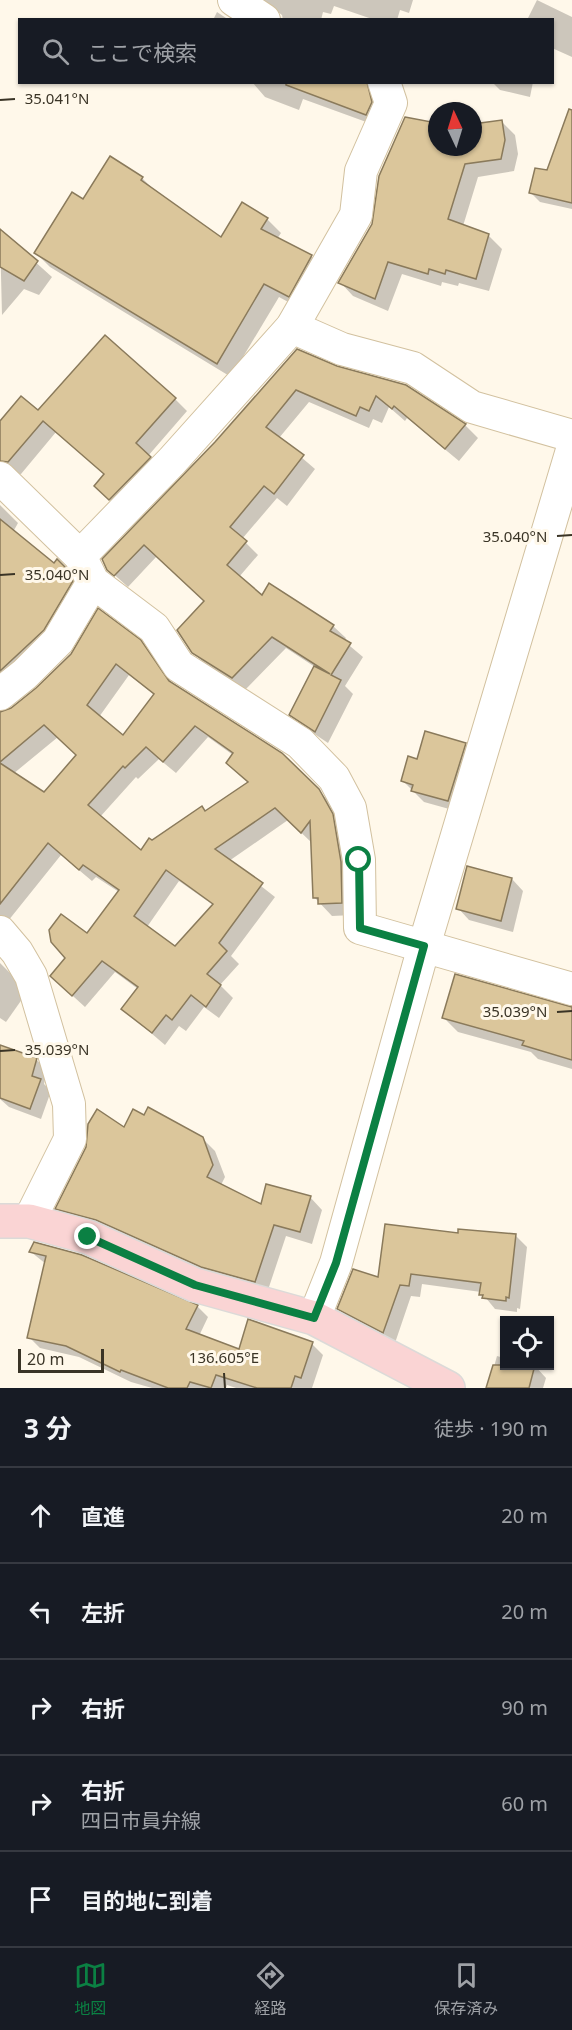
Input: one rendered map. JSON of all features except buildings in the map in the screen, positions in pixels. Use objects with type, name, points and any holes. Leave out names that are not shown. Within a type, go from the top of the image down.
[{"type":"main road","points":[[14,1221],[88,1237],[195,1285],[314,1318],[448,1388]]},
{"type":"street","points":[[234,0],[261,18]]},
{"type":"street","points":[[0,694],[25,674],[58,641],[86,569],[172,461],[292,327],[356,216],[361,171],[391,103],[385,84]]},
{"type":"street","points":[[292,327],[342,350],[413,368],[472,407],[572,436]]},
{"type":"street","points":[[314,1318],[336,1263],[424,946],[572,450]]},
{"type":"street","points":[[0,478],[86,569],[154,628],[179,666],[300,743],[334,778],[350,808],[359,860],[360,928],[572,989]]},
{"type":"street","points":[[0,932],[17,952],[32,976],[69,1104],[70,1139],[14,1221]]},
{"type":"route","points":[[88,1237],[195,1285],[314,1318],[336,1263],[424,946],[360,928],[359,860]]}]
